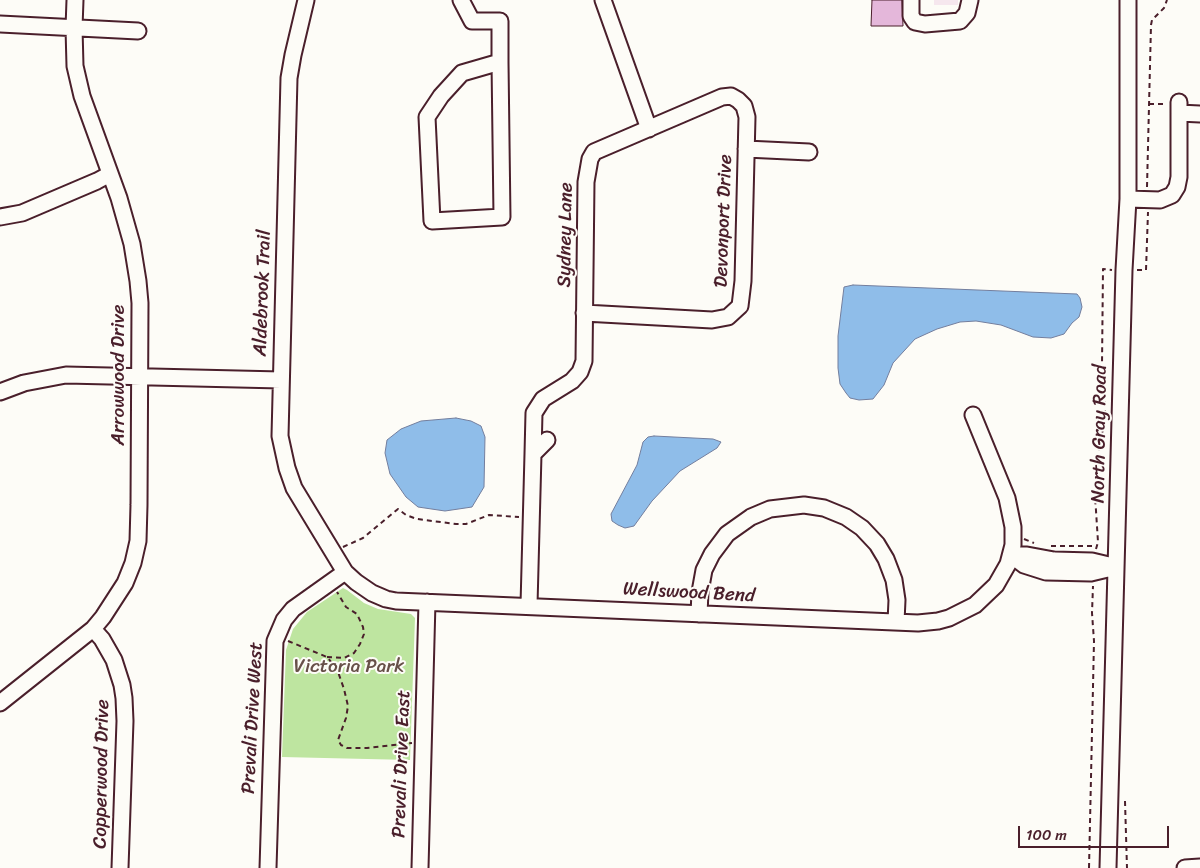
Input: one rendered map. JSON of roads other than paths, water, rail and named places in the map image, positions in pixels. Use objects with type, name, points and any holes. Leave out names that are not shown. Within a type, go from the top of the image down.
[{"type":"street","name":"Arrowwood Drive","points":[[0,703],[93,629],[125,583],[133,563],[138,541],[140,303],[138,281],[132,244],[119,198],[82,96],[75,66],[75,0]]},
{"type":"street","name":"Aldebrook Trail","points":[[306,0],[293,55],[290,78],[280,436],[286,468],[294,488],[345,572]]},
{"type":"street","points":[[461,0],[472,21],[500,21],[502,217],[432,221],[427,117],[441,96],[462,73],[500,62]]},
{"type":"street","points":[[603,0],[649,129]]},
{"type":"street","points":[[911,0],[911,16],[915,22],[925,24],[960,21],[966,13],[970,0]]},
{"type":"street","name":"North Gray Road","points":[[1108,868],[1124,270],[1128,199],[1128,0]]},
{"type":"street","points":[[0,24],[138,31]]},
{"type":"street","name":"Sydney Lane","points":[[529,605],[534,413],[543,400],[572,381],[580,372],[584,361],[586,182],[590,160],[594,152],[722,97],[731,96],[738,100]]},
{"type":"street","name":"Devonport Drive","points":[[584,313],[712,320],[728,317],[740,306],[743,281],[747,117],[744,106],[738,100]]},
{"type":"street","points":[[1128,199],[1148,200],[1166,198],[1172,195],[1177,187],[1179,177],[1179,108],[1200,114]]},
{"type":"street","points":[[746,150],[810,152]]},
{"type":"street","points":[[0,216],[22,213],[110,174]]},
{"type":"street","points":[[0,392],[24,383],[66,375],[281,380]]},
{"type":"street","points":[[973,415],[1008,498],[1013,527],[1011,556],[1026,555],[1095,567],[1116,567]]},
{"type":"street","points":[[533,454],[547,440]]},
{"type":"street","points":[[699,614],[699,594],[704,570],[712,554],[727,534],[751,516],[770,509],[804,505],[824,508],[846,517],[862,528],[877,544],[886,559],[894,580],[897,600],[896,622]]},
{"type":"street","name":"Wellswood Bend","points":[[345,572],[356,582],[378,596],[396,601],[529,605],[918,623],[938,621],[967,610],[982,599],[996,584],[1011,556]]},
{"type":"street","name":"Prevali Drive West","points":[[268,868],[274,641],[278,630],[293,609],[345,572]]},
{"type":"street","name":"Prevali Drive East","points":[[420,868],[427,602]]},
{"type":"street","name":"Copperwood Drive","points":[[93,629],[102,639],[114,660],[124,698],[125,721],[120,868]]},
{"type":"street","points":[[1185,868],[1200,867]]},
{"type":"water","points":[[853,285],[1077,294],[1082,307],[1079,317],[1064,334],[1051,338],[1033,337],[1001,325],[976,321],[960,322],[937,329],[915,339],[893,363],[884,385],[873,399],[859,400],[850,398],[840,384],[838,368],[838,336],[844,287]]},
{"type":"water","points":[[456,418],[471,421],[481,426],[485,437],[484,487],[472,507],[445,511],[418,507],[406,497],[390,474],[385,453],[387,440],[401,429],[421,421]]},
{"type":"water","points":[[648,437],[713,439],[721,442],[717,448],[680,471],[652,501],[634,526],[625,528],[612,521],[611,514],[637,465],[643,442]]},
{"type":"park label","name":"Victoria Park","points":[[349,667]]}]
